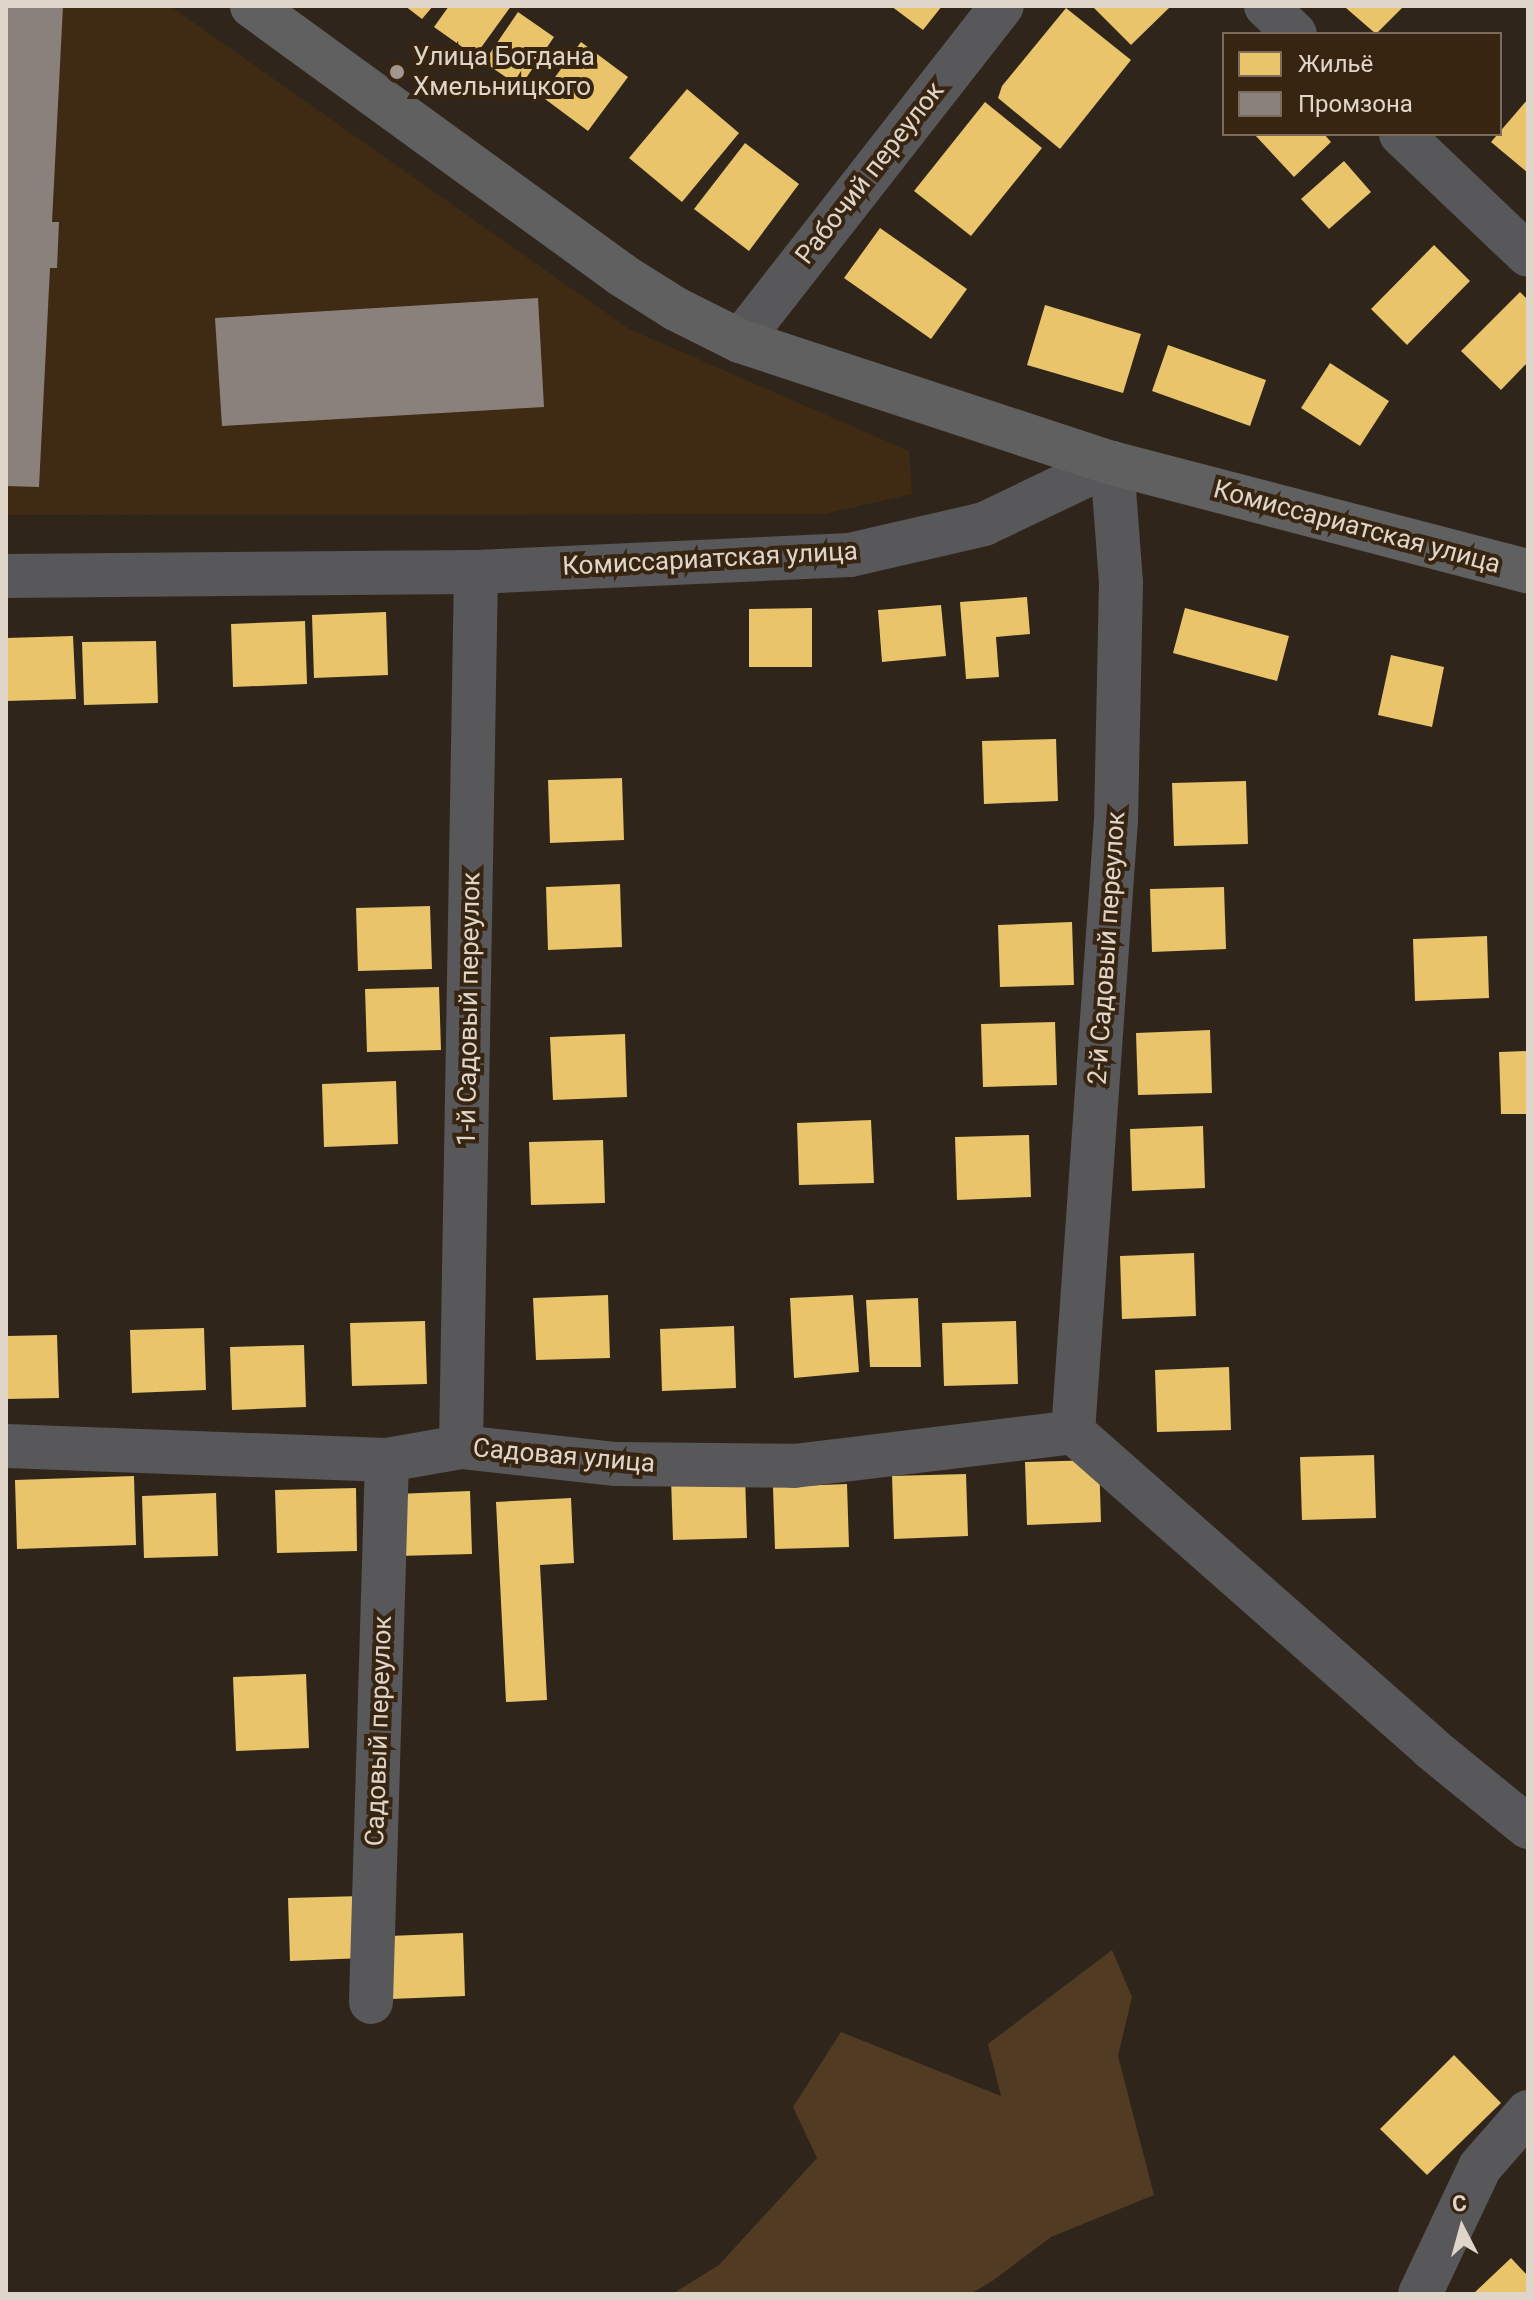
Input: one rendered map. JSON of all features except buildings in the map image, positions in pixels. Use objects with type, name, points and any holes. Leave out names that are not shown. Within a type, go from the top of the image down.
[{"type":"main road","points":[[252,6],[622,275],[676,309],[740,341],[1112,463]]},
{"type":"main road","name":"Комиссариатская улица","points":[[1112,463],[1528,571]]},
{"type":"street","name":"Рабочий переулок","points":[[740,341],[1002,6]]},
{"type":"street","points":[[1266,6],[1293,32]]},
{"type":"street","points":[[1403,136],[1528,255]]},
{"type":"street","name":"Комиссариатская улица","points":[[6,576],[476,572],[850,555],[984,524],[1112,463]]},
{"type":"street","name":"2-й Садовый переулок","points":[[1073,1432],[1116,820],[1121,582],[1112,463]]},
{"type":"street","name":"1-й Садовый переулок","points":[[461,1447],[476,572]]},
{"type":"street","points":[[1073,1432],[1431,1748],[1528,1827]]},
{"type":"street","name":"Садовая улица","points":[[6,1446],[387,1460],[461,1447],[616,1464],[794,1466],[1073,1432]]},
{"type":"street","name":"Садовый переулок","points":[[371,2002],[387,1460]]},
{"type":"street","points":[[1420,2294],[1480,2167],[1528,2112]]},
{"type":"shaded area","points":[[6,6],[170,6],[629,329],[909,451],[912,494],[824,514],[6,515]]},
{"type":"shaded area","points":[[1112,1950],[1132,1997],[1118,2056],[1154,2195],[1051,2237],[970,2294],[672,2294],[719,2265],[817,2158],[793,2107],[841,2032],[1001,2096],[988,2044]]},
{"type":"place","name":"Улица Богдана Хмельницкого","points":[[397,72]]}]
